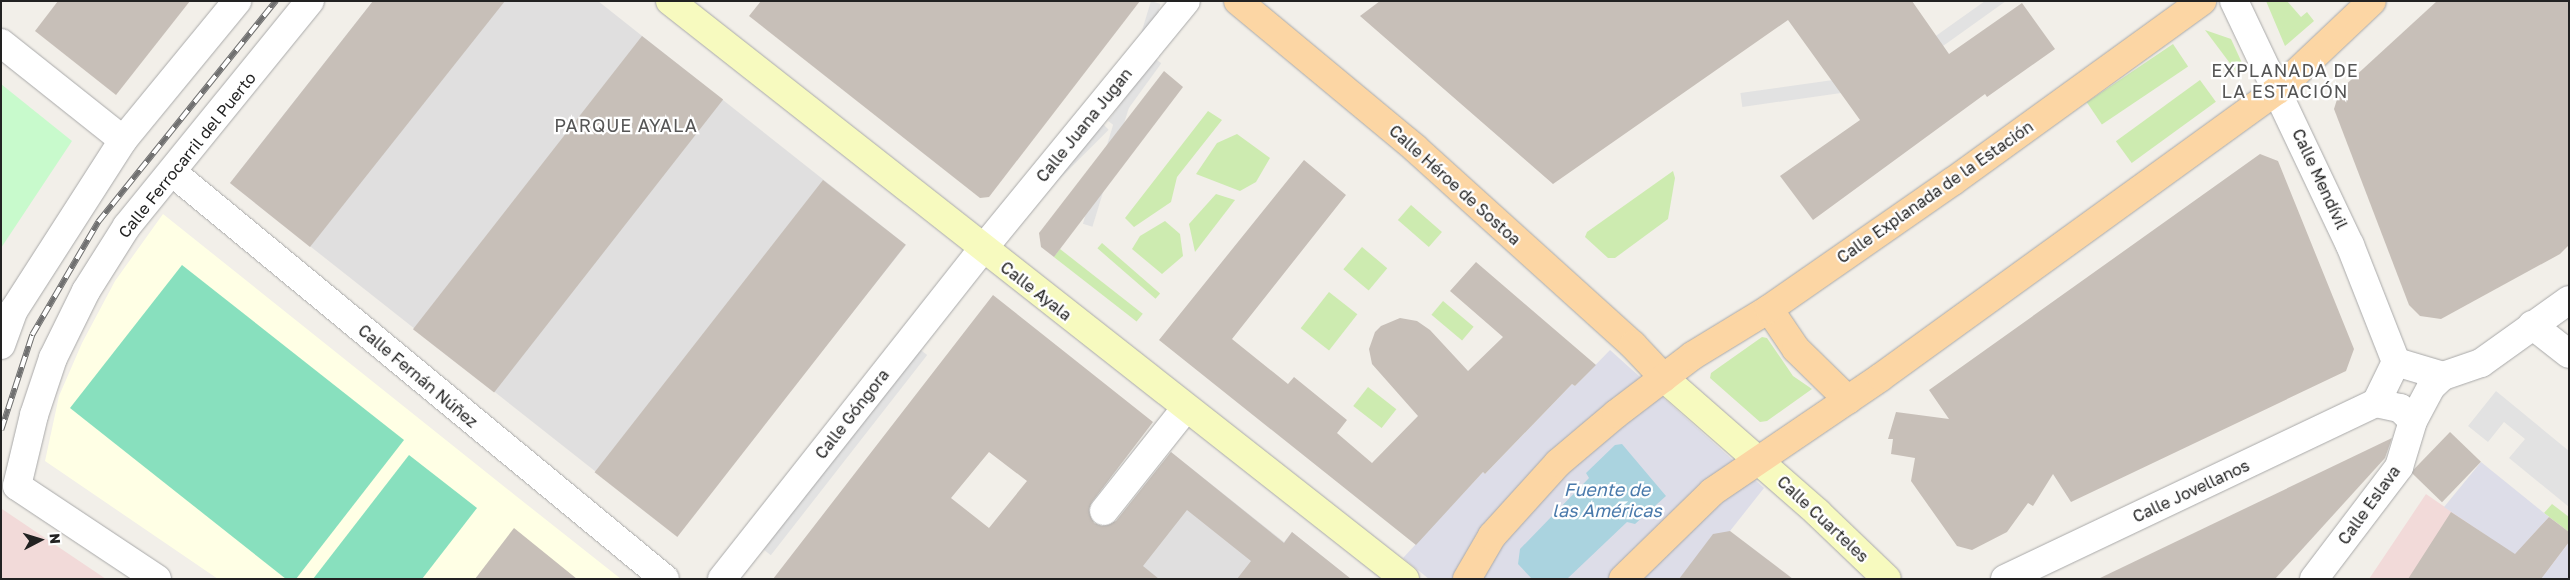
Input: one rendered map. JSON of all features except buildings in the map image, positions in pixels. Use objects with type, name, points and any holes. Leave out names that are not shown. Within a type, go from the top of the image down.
[{"type":"main road","name":"Calle Ayala","points":[[670,1],[982,250],[1405,579]]},
{"type":"main road","name":"Calle Héroe de Sostoa","points":[[1238,1],[1416,149],[1633,345],[1664,378]]},
{"type":"main road","name":"Calle Explanada de la Estación","points":[[1467,579],[1492,536],[1558,463],[1664,378],[1692,356],[1769,309],[2202,1]]},
{"type":"main road","points":[[1623,579],[1712,492],[1848,400],[2278,90],[2372,1]]},
{"type":"main road","points":[[1769,309],[1796,349],[1848,400]]},
{"type":"main road","name":"Calle Cuarteles","points":[[1664,378],[1758,460],[1887,579]]},
{"type":"street","points":[[1,345],[14,310],[123,140],[237,1]]},
{"type":"street","name":"Calle Ferrocarril del Puerto","points":[[157,579],[17,486],[42,391],[53,358],[78,308],[126,226],[310,1]]},
{"type":"street","name":"Calle Juana Jugan","points":[[982,250],[1186,1]]},
{"type":"street","name":"Calle Mendívil","points":[[2234,1],[2278,90],[2350,245],[2396,362]]},
{"type":"street","points":[[1,43],[123,140]]},
{"type":"street","name":"Calle Fernán Núñez","points":[[172,172],[665,579]]},
{"type":"street","name":"Calle Góngora","points":[[722,579],[982,250]]},
{"type":"street","points":[[2413,421],[2400,408],[2376,403],[2396,362],[2443,376],[2481,363],[2569,300]]},
{"type":"street","points":[[2532,326],[2569,354]]},
{"type":"street","name":"Calle Eslava","points":[[2314,579],[2399,467],[2413,421],[2432,387],[2443,376]]},
{"type":"street","name":"Calle Jovellanos","points":[[2005,579],[2376,403]]},
{"type":"street","points":[[1104,511],[1185,409]]},
{"type":"shaded area","points":[[373,1],[598,1],[906,245],[676,535],[230,183]]},
{"type":"shaded area","points":[[1151,1],[1161,4],[1092,227],[1083,224]]},
{"type":"shaded area","points":[[1985,1],[2006,1],[1915,66],[1902,60]]},
{"type":"shaded area","points":[[1154,58],[1161,63],[1115,126],[1108,121]]},
{"type":"shaded area","points":[[1883,73],[1885,87],[1742,107],[1740,93]]},
{"type":"shaded area","points":[[1103,124],[1109,130],[1020,218],[1015,212]]},
{"type":"shaded area","points":[[163,214],[621,579],[218,579],[45,461],[59,396],[82,343],[115,281]]},
{"type":"shaded area","points":[[913,344],[927,355],[771,555],[757,544]]},
{"type":"shaded area","points":[[1610,350],[1764,488],[1730,531],[1679,579],[1429,579],[1403,558],[1483,472],[1485,474],[1572,384],[1575,386]]},
{"type":"shaded area","points":[[2496,391],[2569,451],[2569,507],[2509,458],[2525,439],[2504,422],[2488,442],[2468,426]]},
{"type":"shaded area","points":[[1171,452],[1284,542],[1292,532],[1351,579],[1070,579]]},
{"type":"shaded area","points":[[2481,462],[2549,517],[2510,560],[2484,534],[2444,507]]},
{"type":"shaded area","points":[[2426,494],[2484,534],[2509,560],[2549,517],[2569,532],[2569,542],[2541,579],[2369,579]]},
{"type":"shaded area","points":[[2,509],[106,579],[1,579]]},
{"type":"shaded area","points":[[2569,542],[2569,579],[2541,579]]},
{"type":"green space","points":[[2266,1],[2287,1],[2301,17],[2307,12],[2314,21],[2285,46]]},
{"type":"green space","points":[[2205,30],[2231,39],[2242,63],[2241,78]]},
{"type":"green space","points":[[2173,44],[2188,66],[2102,125],[2087,102]]},
{"type":"green space","points":[[2200,80],[2216,102],[2132,163],[2116,141]]},
{"type":"green space","points":[[1,84],[72,141],[1,248]]},
{"type":"green space","points":[[1208,111],[1222,120],[1177,177],[1171,202],[1134,227],[1125,218]]},
{"type":"green space","points":[[1237,134],[1270,158],[1256,182],[1240,191],[1196,174],[1217,143]]},
{"type":"green space","points":[[1673,171],[1675,178],[1668,219],[1615,258],[1608,258],[1585,237],[1587,232]]},
{"type":"green space","points":[[1216,194],[1235,200],[1195,252],[1189,224]]},
{"type":"green space","points":[[1411,205],[1442,232],[1429,247],[1398,220]]},
{"type":"green space","points":[[1165,221],[1180,234],[1183,256],[1162,274],[1132,249],[1140,236]]},
{"type":"green space","points":[[1102,243],[1160,294],[1156,299],[1097,248]]},
{"type":"green space","points":[[1362,247],[1387,268],[1369,290],[1343,269]]},
{"type":"green space","points":[[1060,249],[1143,314],[1137,322],[1054,257]]},
{"type":"green space","points":[[182,265],[404,440],[296,579],[286,579],[70,408]]},
{"type":"green space","points":[[1329,292],[1357,314],[1329,350],[1301,328]]},
{"type":"green space","points":[[1443,301],[1474,327],[1462,341],[1431,315]]},
{"type":"green space","points":[[1762,337],[1767,338],[1793,376],[1812,389],[1767,421],[1760,422],[1710,378],[1711,373]]},
{"type":"green space","points":[[1368,387],[1396,409],[1382,428],[1353,406]]},
{"type":"green space","points":[[409,455],[477,508],[422,579],[313,579]]},
{"type":"green space","points":[[2552,504],[2569,517],[2569,532],[2544,513]]},
{"type":"water","name":"Fuente de las Américas","points":[[1622,444],[1666,496],[1635,524],[1627,522],[1567,579],[1532,579],[1518,564],[1520,549],[1589,478],[1586,473],[1615,445]]},
{"type":"railway","points":[[1,430],[32,335],[98,222],[276,1]]},
{"type":"district","name":"EXPLANADA DE LA ESTACIÓN","points":[[2285,81]]},
{"type":"district","name":"PARQUE AYALA","points":[[626,125]]}]
